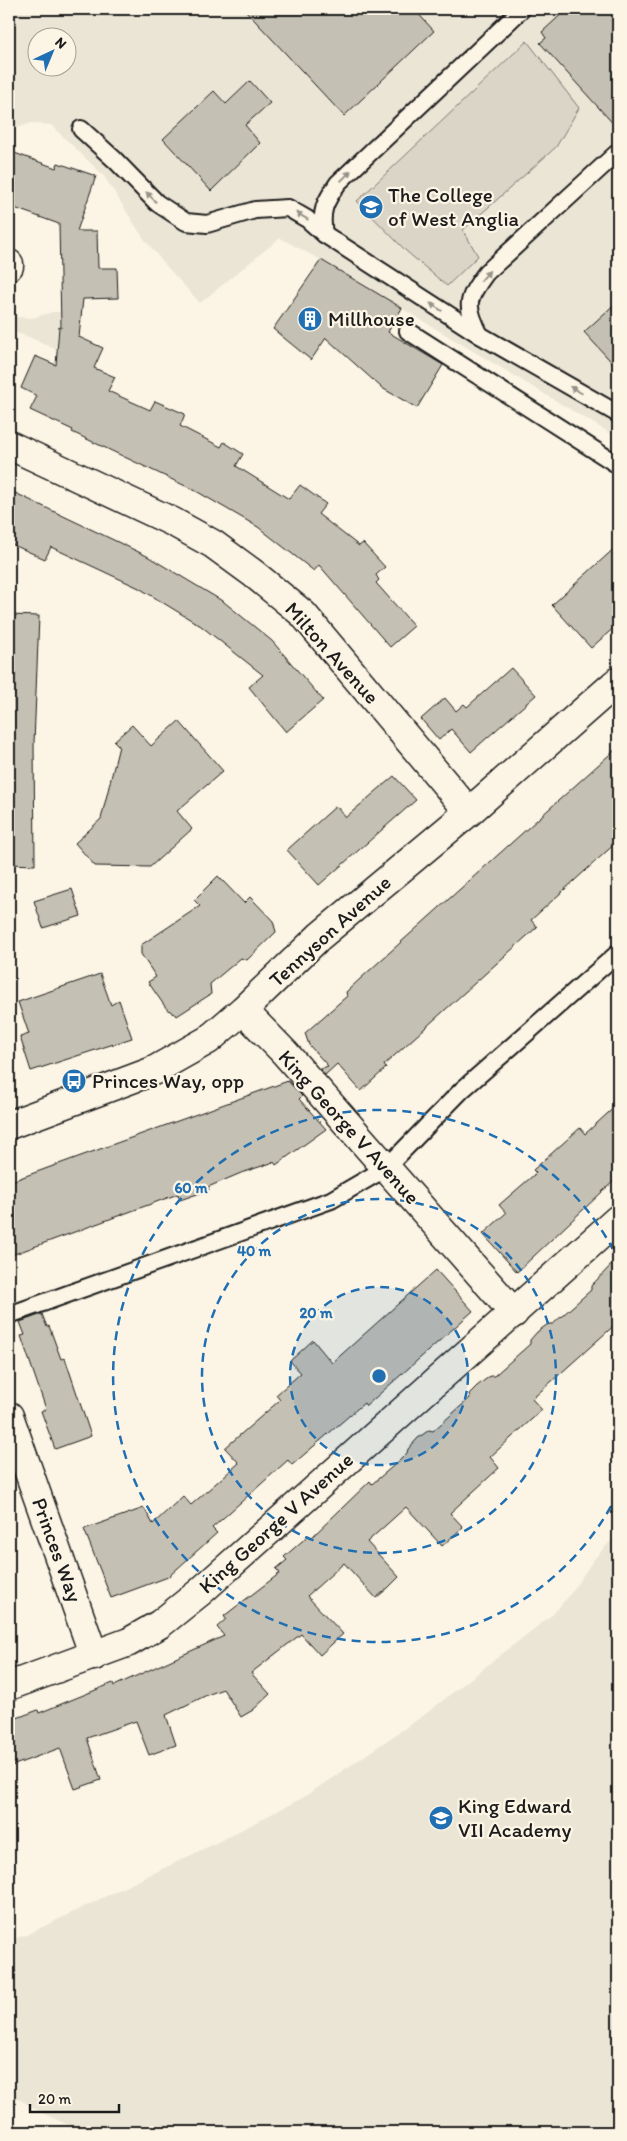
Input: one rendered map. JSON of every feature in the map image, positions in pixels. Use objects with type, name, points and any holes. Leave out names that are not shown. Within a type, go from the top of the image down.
[{"type":"street","name":"Milton Avenue","points":[[9,445],[173,522],[213,544],[254,574],[302,614],[468,812]]},
{"type":"street","name":"Tennyson Avenue","points":[[9,1125],[153,1071],[208,1040],[243,1010],[320,936],[468,812],[618,681]]},
{"type":"street","name":"King George V Avenue","points":[[243,1010],[285,1053],[514,1313]]},
{"type":"street","name":"King George V Avenue","points":[[9,1686],[129,1642],[152,1628],[200,1592],[618,1219]]},
{"type":"street","name":"Princes Way","points":[[9,1416],[94,1656]]},
{"type":"lane","points":[[324,234],[321,218],[326,200],[338,183],[522,9]]},
{"type":"lane","points":[[81,129],[115,160],[157,203],[186,222],[207,224],[255,210],[288,208],[307,219],[324,234],[480,335],[618,414]]},
{"type":"lane","points":[[480,335],[470,315],[468,303],[486,273],[618,152]]},
{"type":"lane","points":[[408,330],[618,465]]},
{"type":"lane","points":[[9,1316],[331,1200],[386,1168],[462,1090],[618,953]]},
{"type":"shaded area","name":"The College of West Anglia","points":[[9,9],[618,9],[618,438],[321,260],[280,238],[200,303],[144,239],[104,176],[51,125],[31,123],[9,131]]},
{"type":"shaded area","points":[[527,41],[579,108],[556,147],[463,230],[478,256],[447,286],[406,251],[357,201]]},
{"type":"shaded area","points":[[52,312],[61,312],[57,350],[13,332],[15,317],[32,318]]},
{"type":"shaded area","name":"King Edward VII Academy","points":[[618,1533],[618,2132],[84,2132],[44,2114],[9,2093],[9,1940],[26,1935],[222,1840],[304,1797],[423,1716],[553,1614],[568,1597],[594,1559]]},
{"type":"building","points":[[244,9],[414,9],[434,31],[344,116]]},
{"type":"building","points":[[567,9],[618,9],[618,129],[540,43],[546,38],[542,32]]},
{"type":"building","points":[[250,81],[270,103],[245,125],[260,143],[211,191],[163,139],[214,91],[226,104]]},
{"type":"building","points":[[9,151],[56,168],[58,163],[96,176],[77,231],[97,231],[98,268],[117,268],[118,298],[83,299],[79,337],[103,348],[94,368],[115,377],[108,391],[150,410],[155,401],[185,414],[180,426],[221,447],[224,442],[243,454],[236,466],[289,499],[300,485],[326,504],[318,514],[359,546],[363,543],[385,567],[376,575],[379,580],[376,583],[414,626],[390,647],[319,565],[314,571],[258,527],[196,491],[30,410],[37,396],[21,388],[35,356],[56,365],[59,327],[61,328],[59,224],[9,206]]},
{"type":"building","points":[[321,260],[402,308],[388,332],[443,365],[417,408],[382,388],[326,338],[311,360],[273,329]]},
{"type":"building","points":[[618,301],[618,369],[584,332]]},
{"type":"building","points":[[9,490],[147,556],[224,602],[272,641],[323,700],[286,732],[249,687],[263,675],[201,626],[139,588],[51,547],[45,559],[9,543]]},
{"type":"building","points":[[618,545],[618,624],[591,648],[552,605]]},
{"type":"building","points":[[9,615],[39,616],[34,743],[35,865],[9,864]]},
{"type":"building","points":[[511,668],[536,695],[471,752],[451,729],[439,740],[421,719],[445,698],[456,711],[464,704],[467,707]]},
{"type":"building","points":[[179,721],[223,771],[177,811],[192,829],[150,867],[95,866],[75,843],[101,819],[119,746],[114,741],[132,725],[151,746]]},
{"type":"building","points":[[618,747],[618,841],[531,920],[537,927],[384,1065],[386,1068],[361,1091],[337,1064],[325,1075],[320,1069],[328,1066],[309,1045],[305,1033],[347,996],[346,992],[360,979]]},
{"type":"building","points":[[394,776],[416,800],[319,885],[287,850],[336,806],[346,817]]},
{"type":"building","points":[[218,876],[244,903],[250,897],[273,921],[276,932],[247,960],[241,958],[210,984],[211,994],[177,1016],[166,1008],[148,982],[156,977],[141,954],[141,945],[200,906],[194,900]]},
{"type":"building","points":[[72,889],[81,916],[43,928],[34,901]]},
{"type":"building","points":[[100,974],[111,1005],[119,1000],[132,1038],[31,1071],[20,1037],[29,1034],[18,1002]]},
{"type":"building","points":[[288,1081],[302,1096],[299,1099],[326,1129],[276,1165],[274,1162],[241,1173],[208,1187],[209,1190],[180,1200],[178,1194],[9,1256],[9,1182]]},
{"type":"building","points":[[618,1104],[618,1177],[517,1272],[483,1234],[506,1213],[499,1205],[536,1173],[533,1170],[580,1128],[585,1134]]},
{"type":"building","points":[[618,1258],[618,1322],[532,1399],[542,1410],[490,1457],[499,1468],[450,1513],[463,1527],[442,1546],[406,1507],[367,1542],[399,1577],[388,1588],[376,1598],[344,1563],[307,1596],[343,1634],[320,1655],[301,1634],[251,1673],[270,1694],[253,1710],[241,1717],[223,1689],[207,1695],[166,1715],[176,1745],[149,1755],[136,1721],[87,1738],[101,1780],[75,1789],[60,1748],[9,1767],[9,1721],[38,1710],[39,1713],[113,1683],[114,1686],[224,1636],[217,1627],[226,1619],[224,1616],[280,1573],[276,1569],[287,1560],[284,1557],[309,1535],[311,1538],[370,1481],[372,1484],[399,1461],[418,1438],[429,1430],[433,1431],[470,1398],[469,1394],[477,1386],[490,1376],[494,1376],[530,1344],[530,1340],[537,1332],[548,1324],[553,1324],[591,1290],[591,1286]]},
{"type":"building","points":[[436,1270],[473,1311],[366,1406],[364,1403],[292,1465],[288,1460],[212,1528],[217,1533],[168,1577],[111,1598],[84,1529],[144,1508],[153,1524],[183,1496],[191,1505],[239,1463],[225,1448],[280,1400],[276,1395],[301,1373],[290,1361],[313,1340],[332,1363]]},
{"type":"building","points":[[42,1314],[47,1327],[49,1326],[61,1359],[65,1358],[91,1436],[55,1449],[41,1411],[46,1409],[21,1336],[25,1335],[20,1322]]},
{"type":"place","name":"The College of West Anglia","points":[[371,207]]},
{"type":"place","name":"Millhouse","points":[[310,319]]},
{"type":"place","name":"Princes Way, opp","points":[[74,1081]]},
{"type":"place","name":"King Edward VII Academy","points":[[441,1818]]}]
